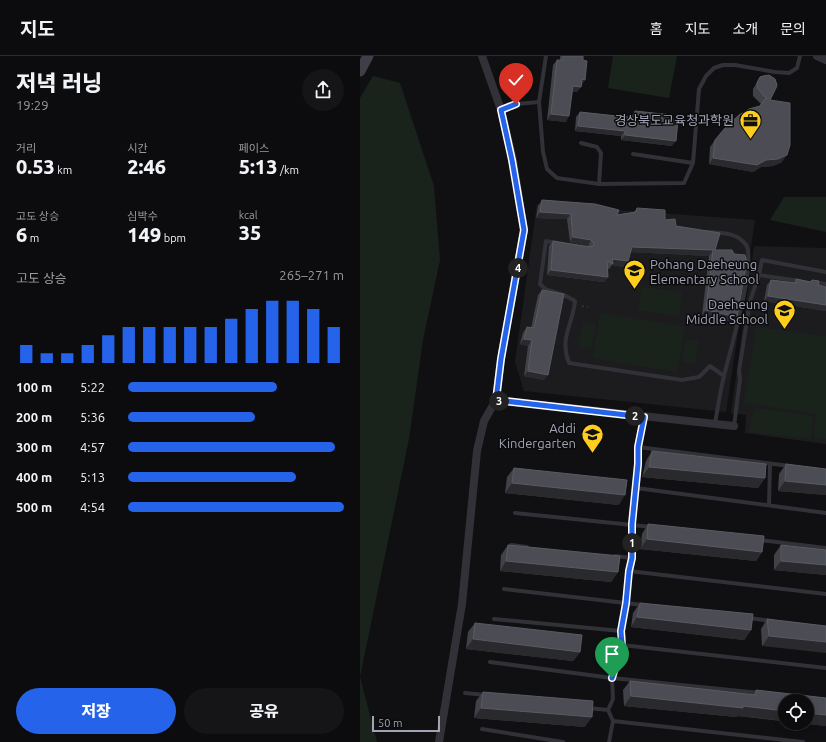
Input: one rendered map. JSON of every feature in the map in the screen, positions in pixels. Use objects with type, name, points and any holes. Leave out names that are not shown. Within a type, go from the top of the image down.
[{"type":"main road","points":[[360,71],[368,56]]},
{"type":"street","points":[[439,742],[462,604],[477,451],[484,421],[496,400],[501,359],[524,230],[512,160],[501,110],[482,56]]},
{"type":"street","points":[[817,56],[826,60]]},
{"type":"street","points":[[496,400],[734,426]]},
{"type":"lane","points":[[546,56],[539,102],[543,152],[547,169],[557,178],[599,184],[684,183],[693,163],[699,89],[706,76],[714,68],[723,65],[735,65],[789,73],[797,68],[800,56]]},
{"type":"lane","points":[[501,110],[516,104],[539,102]]},
{"type":"lane","points":[[581,143],[597,147],[600,153],[599,184]]},
{"type":"lane","points":[[633,154],[693,163]]},
{"type":"lane","points":[[702,231],[734,234],[746,245],[749,259],[734,338],[724,376],[715,424]]},
{"type":"lane","points":[[560,243],[546,241],[540,284],[544,290],[566,296],[575,301],[574,313],[567,330],[566,353],[569,362],[682,380],[699,377],[710,366],[724,376]]},
{"type":"lane","points":[[734,426],[740,380],[739,371],[749,309],[762,260],[826,272]]},
{"type":"lane","points":[[759,275],[804,281]]},
{"type":"lane","points":[[811,282],[826,284]]},
{"type":"lane","points":[[608,742],[612,721],[608,710],[613,699],[612,678],[622,645],[621,631],[632,558],[632,524],[638,447],[644,417]]},
{"type":"lane","points":[[638,447],[798,467]]},
{"type":"lane","points":[[769,505],[770,464]]},
{"type":"lane","points":[[636,488],[826,513]]},
{"type":"lane","points":[[515,513],[655,527]]},
{"type":"lane","points":[[756,539],[826,548]]},
{"type":"lane","points":[[511,545],[534,547]]},
{"type":"lane","points":[[610,555],[632,558]]},
{"type":"lane","points":[[629,571],[826,594]]},
{"type":"lane","points":[[504,589],[649,606]]},
{"type":"lane","points":[[742,617],[780,622]]},
{"type":"lane","points":[[494,618],[621,631]]},
{"type":"lane","points":[[622,645],[826,668]]},
{"type":"lane","points":[[490,662],[612,678],[763,693]]},
{"type":"lane","points":[[465,693],[489,696]]},
{"type":"lane","points":[[584,707],[608,710]]},
{"type":"lane","points":[[612,721],[803,742]]},
{"type":"lane","points":[[482,729],[563,742]]},
{"type":"shaded area","points":[[613,56],[677,56],[669,98],[608,88]]},
{"type":"shaded area","points":[[373,76],[400,83],[434,186],[440,260],[423,340],[409,439],[360,677],[360,98]]},
{"type":"shaded area","points":[[784,197],[826,197],[826,232],[770,220]]},
{"type":"shaded area","name":"Pohang Daeheung Elementary School","points":[[537,204],[755,220],[726,412],[524,391],[515,362]]},
{"type":"shaded area","name":"Daeheung Middle School","points":[[754,246],[826,248],[826,444],[745,433],[746,415],[731,413]]},
{"type":"shaded area","points":[[642,287],[682,292],[679,316],[638,310]]},
{"type":"shaded area","points":[[600,313],[685,327],[677,372],[593,358]]},
{"type":"shaded area","points":[[583,323],[596,324],[591,348],[578,347]]},
{"type":"shaded area","points":[[756,327],[826,336],[826,439],[814,438],[816,414],[744,403]]},
{"type":"shaded area","points":[[686,339],[699,341],[695,363],[682,362]]},
{"type":"shaded area","points":[[755,408],[813,416],[811,439],[749,432]]},
{"type":"shaded area","points":[[360,677],[377,742],[360,742]]},
{"type":"building","points":[[563,56],[583,56],[583,60],[587,61],[585,80],[582,79],[581,87],[573,86],[569,116],[551,114],[557,60],[563,60]]},
{"type":"building","name":"경상북도교육청과학원","points":[[769,75],[775,79],[777,85],[770,100],[790,103],[790,145],[787,155],[778,159],[766,160],[757,165],[713,158],[715,140],[725,128],[739,115],[749,109],[760,106],[765,99],[767,99],[758,89],[757,83],[760,77]]},
{"type":"building","points":[[635,111],[672,115],[671,119],[678,120],[676,141],[625,135],[625,131],[578,126],[580,112],[634,118]]},
{"type":"building","points":[[542,200],[595,204],[619,210],[617,215],[636,212],[637,208],[665,210],[665,220],[675,219],[676,226],[720,233],[715,250],[732,250],[734,254],[745,255],[747,262],[737,317],[706,310],[713,250],[632,247],[628,261],[612,259],[613,264],[607,261],[608,277],[551,270],[553,241],[590,247],[593,246],[594,243],[591,240],[573,237],[571,214],[540,212]]},
{"type":"building","points":[[796,279],[811,282],[812,280],[819,281],[818,285],[826,287],[826,305],[768,296],[771,280],[796,283]]},
{"type":"building","points":[[542,290],[564,294],[548,375],[528,371],[532,340],[524,339],[527,327],[534,328]]},
{"type":"building","points":[[652,451],[766,464],[765,478],[649,467]]},
{"type":"building","points":[[786,464],[826,469],[826,485],[785,481]]},
{"type":"building","points":[[514,468],[627,480],[625,495],[512,483]]},
{"type":"building","points":[[648,524],[764,536],[762,552],[647,539]]},
{"type":"building","points":[[508,545],[620,556],[618,572],[506,561]]},
{"type":"building","points":[[781,545],[826,550],[826,565],[781,561]]},
{"type":"building","points":[[640,603],[753,614],[751,630],[637,617]]},
{"type":"building","points":[[767,619],[826,626],[826,642],[769,636]]},
{"type":"building","points":[[475,623],[582,635],[580,652],[473,639]]},
{"type":"building","points":[[630,681],[756,695],[756,690],[791,694],[778,694],[778,710],[743,706],[743,708],[631,696]]},
{"type":"building","points":[[483,692],[593,701],[592,717],[481,708]]},
{"type":"building","points":[[814,697],[826,698],[826,715],[814,714]]},
{"type":"place","name":"경상북도교육청과학원","points":[[750,140]]},
{"type":"place","name":"Pohang Daeheung Elementary School","points":[[634,290]]},
{"type":"place","name":"Daeheung Middle School","points":[[784,330]]},
{"type":"place","name":"Addi Kindergarten","points":[[592,454]]},
{"type":"route","points":[[516,104],[501,110],[512,160],[524,230],[501,359],[496,400],[644,417],[638,447],[638,464],[632,524],[632,558],[621,631],[622,645],[612,678]]}]
